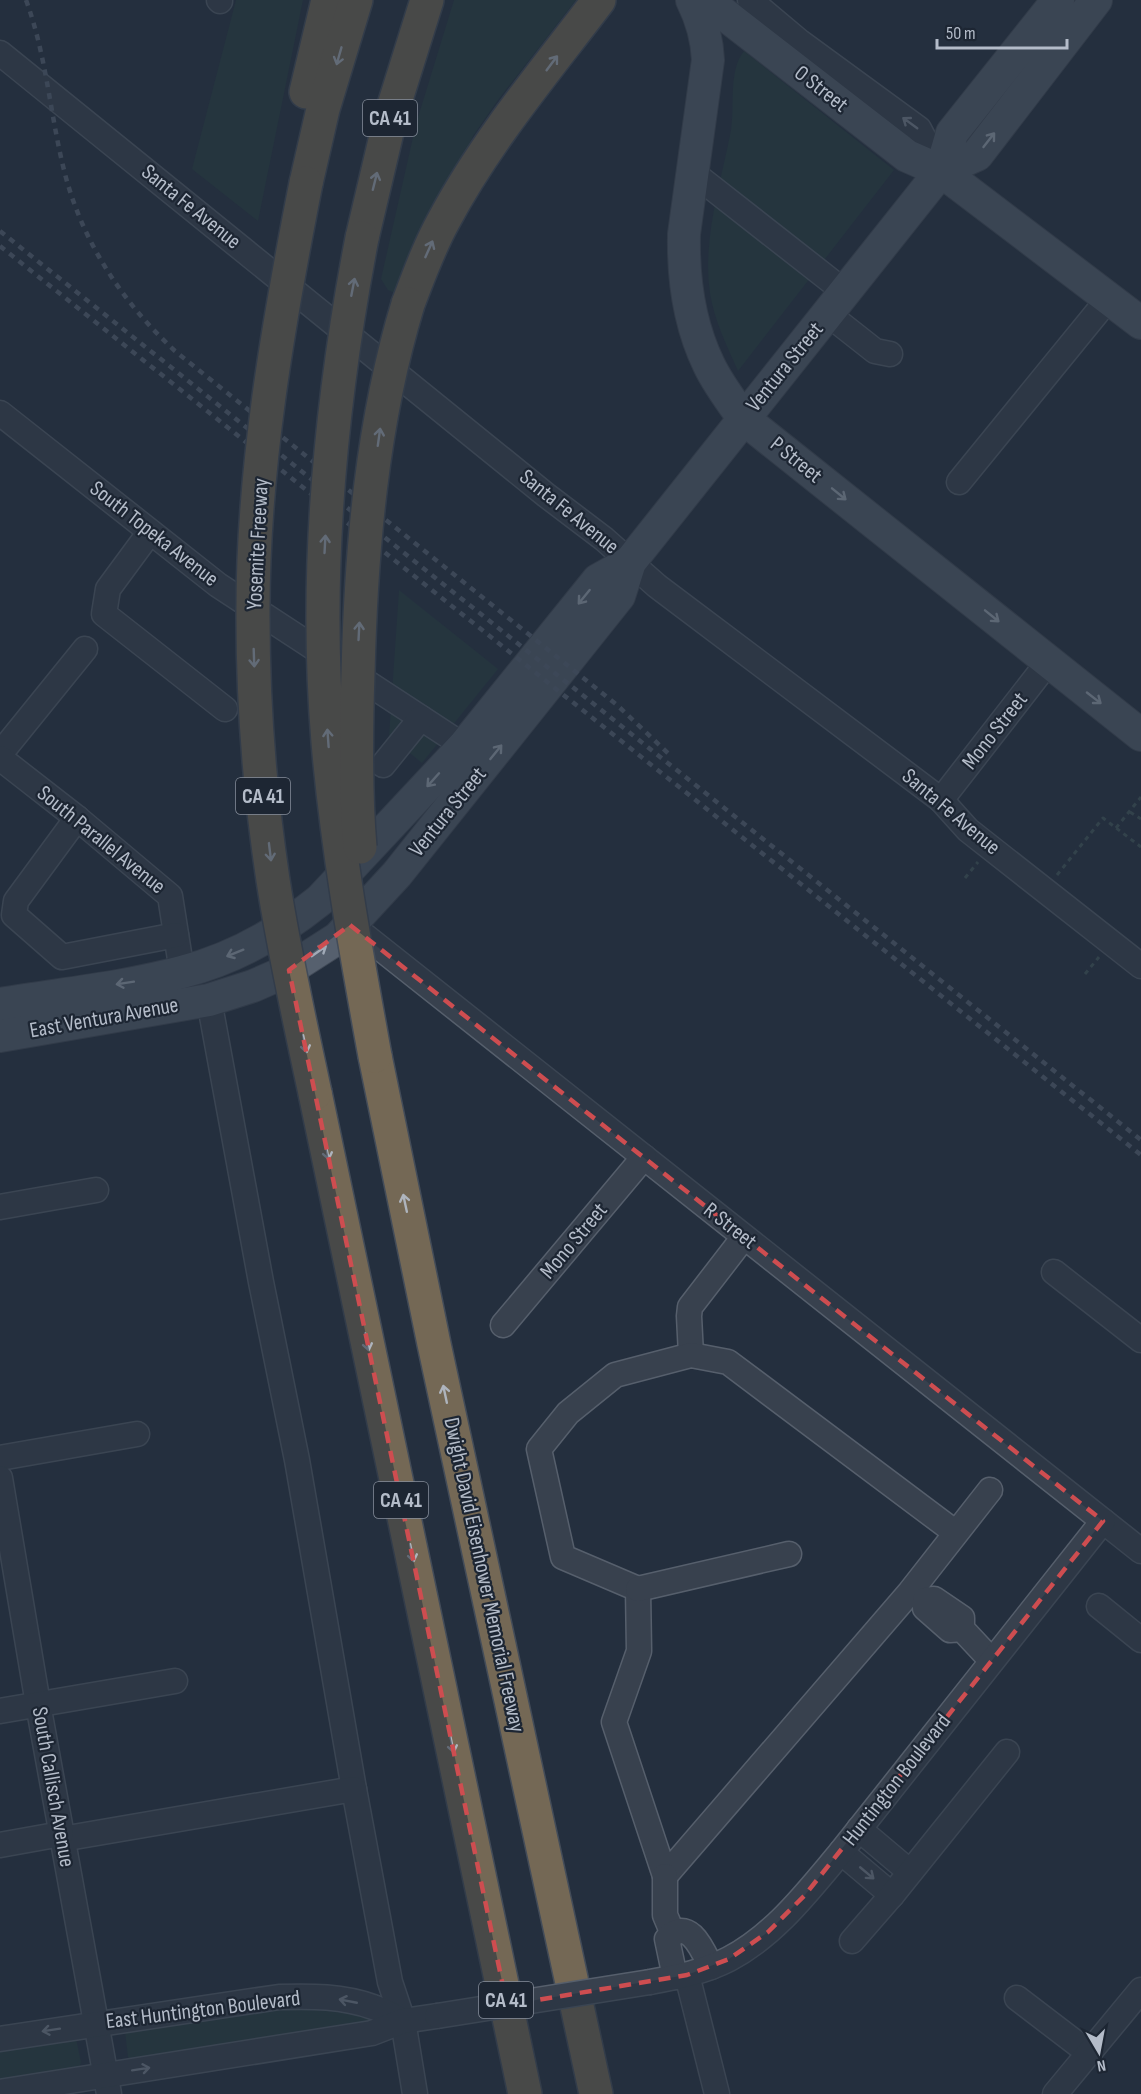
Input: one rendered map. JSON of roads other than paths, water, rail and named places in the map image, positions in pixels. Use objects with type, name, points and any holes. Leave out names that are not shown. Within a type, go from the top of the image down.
[{"type":"highway","points":[[297,174],[328,0]]},
{"type":"highway","points":[[297,174],[329,89],[356,0]]},
{"type":"highway","name":"CA 41","points":[[377,1069],[339,844],[328,741],[324,655],[324,555],[329,465],[346,323],[362,238],[391,115],[427,0]]},
{"type":"highway","points":[[377,1069],[375,958],[364,885],[357,794],[359,628],[365,546],[379,434],[389,379],[408,304],[437,232],[467,178],[600,0]]},
{"type":"highway","name":"Yosemite Freeway","points":[[297,174],[271,259],[257,353],[255,419],[259,495],[253,644],[263,802],[280,919],[315,1094],[487,1906]]},
{"type":"highway","name":"Dwight David Eisenhower Memorial Freeway","points":[[377,1069],[596,2094]]},
{"type":"highway","points":[[532,1801],[620,2094]]},
{"type":"highway","points":[[487,1906],[506,2094]]},
{"type":"highway","name":"CA 41","points":[[487,1906],[525,2094]]},
{"type":"main road","name":"P Street","points":[[692,0],[708,42],[708,60],[684,234],[684,263],[694,327],[708,363],[721,387],[744,419],[1141,735]]},
{"type":"main road","name":"O Street","points":[[706,0],[746,14],[907,156],[941,171],[1141,323]]},
{"type":"main road","name":"Ventura Street","points":[[209,1000],[253,987],[285,972],[321,950],[351,925],[397,874],[619,596],[630,562],[941,171],[952,133],[1058,0]]},
{"type":"main road","name":"Ventura Street","points":[[941,171],[977,155],[1096,0]]},
{"type":"main road","name":"P Street","points":[[708,60],[714,43],[728,33],[746,14]]},
{"type":"main road","name":"Ventura Street","points":[[182,972],[261,941],[299,917],[320,900],[464,746],[598,580],[630,562]]},
{"type":"main road","name":"East Ventura Avenue","points":[[0,1004],[182,972]]},
{"type":"main road","name":"East Ventura Avenue","points":[[0,1036],[209,1000]]},
{"type":"street","name":"Santa Fe Avenue","points":[[0,53],[657,586],[941,800],[968,830],[1141,966]]},
{"type":"street","points":[[692,172],[836,303]]},
{"type":"street","points":[[959,482],[1109,298]]},
{"type":"street","name":"South Topeka Avenue","points":[[0,413],[218,585],[464,746]]},
{"type":"street","points":[[150,532],[108,589],[104,614],[225,709]]},
{"type":"street","points":[[0,756],[85,649]]},
{"type":"street","name":"Mono Street","points":[[941,800],[1049,661]]},
{"type":"street","points":[[383,765],[421,718]]},
{"type":"street","name":"South Parallel Avenue","points":[[0,756],[170,896],[182,972]]},
{"type":"street","points":[[62,957],[14,915],[16,901],[77,818]]},
{"type":"street","name":"R Street","points":[[320,900],[1141,1551]]},
{"type":"street","points":[[58,994],[53,965],[62,957],[176,936]]},
{"type":"street","points":[[209,1000],[261,1282],[297,1460],[390,1982],[403,2021],[415,2094]]},
{"type":"street","name":"Mono Street","points":[[503,1325],[644,1157]]},
{"type":"street","points":[[0,1207],[96,1191]]},
{"type":"street","points":[[691,1355],[690,1307],[744,1237]]},
{"type":"street","points":[[1054,1272],[1141,1340]]},
{"type":"street","points":[[789,1554],[638,1589],[563,1557],[539,1449],[568,1413],[615,1375],[691,1355],[728,1362],[956,1533]]},
{"type":"street","points":[[0,1458],[136,1434]]},
{"type":"street","name":"South Callisch Avenue","points":[[0,1478],[38,1704],[108,2084]]},
{"type":"street","points":[[665,1876],[919,1594],[956,1533],[990,1490]]},
{"type":"street","name":"Huntington Boulevard","points":[[650,1982],[681,1976],[711,1966],[743,1950],[768,1932],[806,1895],[1103,1521]]},
{"type":"street","points":[[638,1589],[639,1651],[614,1722],[665,1876],[665,1915],[673,1934]]},
{"type":"street","points":[[919,1594],[934,1599],[962,1618],[962,1629],[992,1660]]},
{"type":"street","points":[[1099,1606],[1141,1640]]},
{"type":"street","points":[[0,1711],[175,1681]]},
{"type":"street","points":[[852,1941],[1007,1752]]},
{"type":"street","points":[[0,1845],[354,1789]]},
{"type":"street","points":[[859,1829],[910,1872]]},
{"type":"street","points":[[841,1852],[892,1895]]},
{"type":"street","points":[[711,1966],[697,1938],[684,1931],[673,1934],[667,1940],[681,1976],[717,2094]]},
{"type":"street","name":"East Huntington Boulevard","points":[[0,2092],[108,2084],[372,2033],[403,2021],[650,1982]]},
{"type":"street","points":[[1055,2094],[1141,1990]]},
{"type":"street","name":"East Huntington Boulevard","points":[[0,2039],[279,1997],[316,1996],[373,2007],[403,2021]]},
{"type":"street","points":[[1017,1998],[1089,2053]]},
{"type":"railway","points":[[26,0],[39,43],[60,152],[73,199],[94,248],[138,313],[175,351],[617,705],[672,757]]},
{"type":"railway","points":[[0,231],[1141,1140]]},
{"type":"railway","points":[[0,246],[1141,1155]]}]
